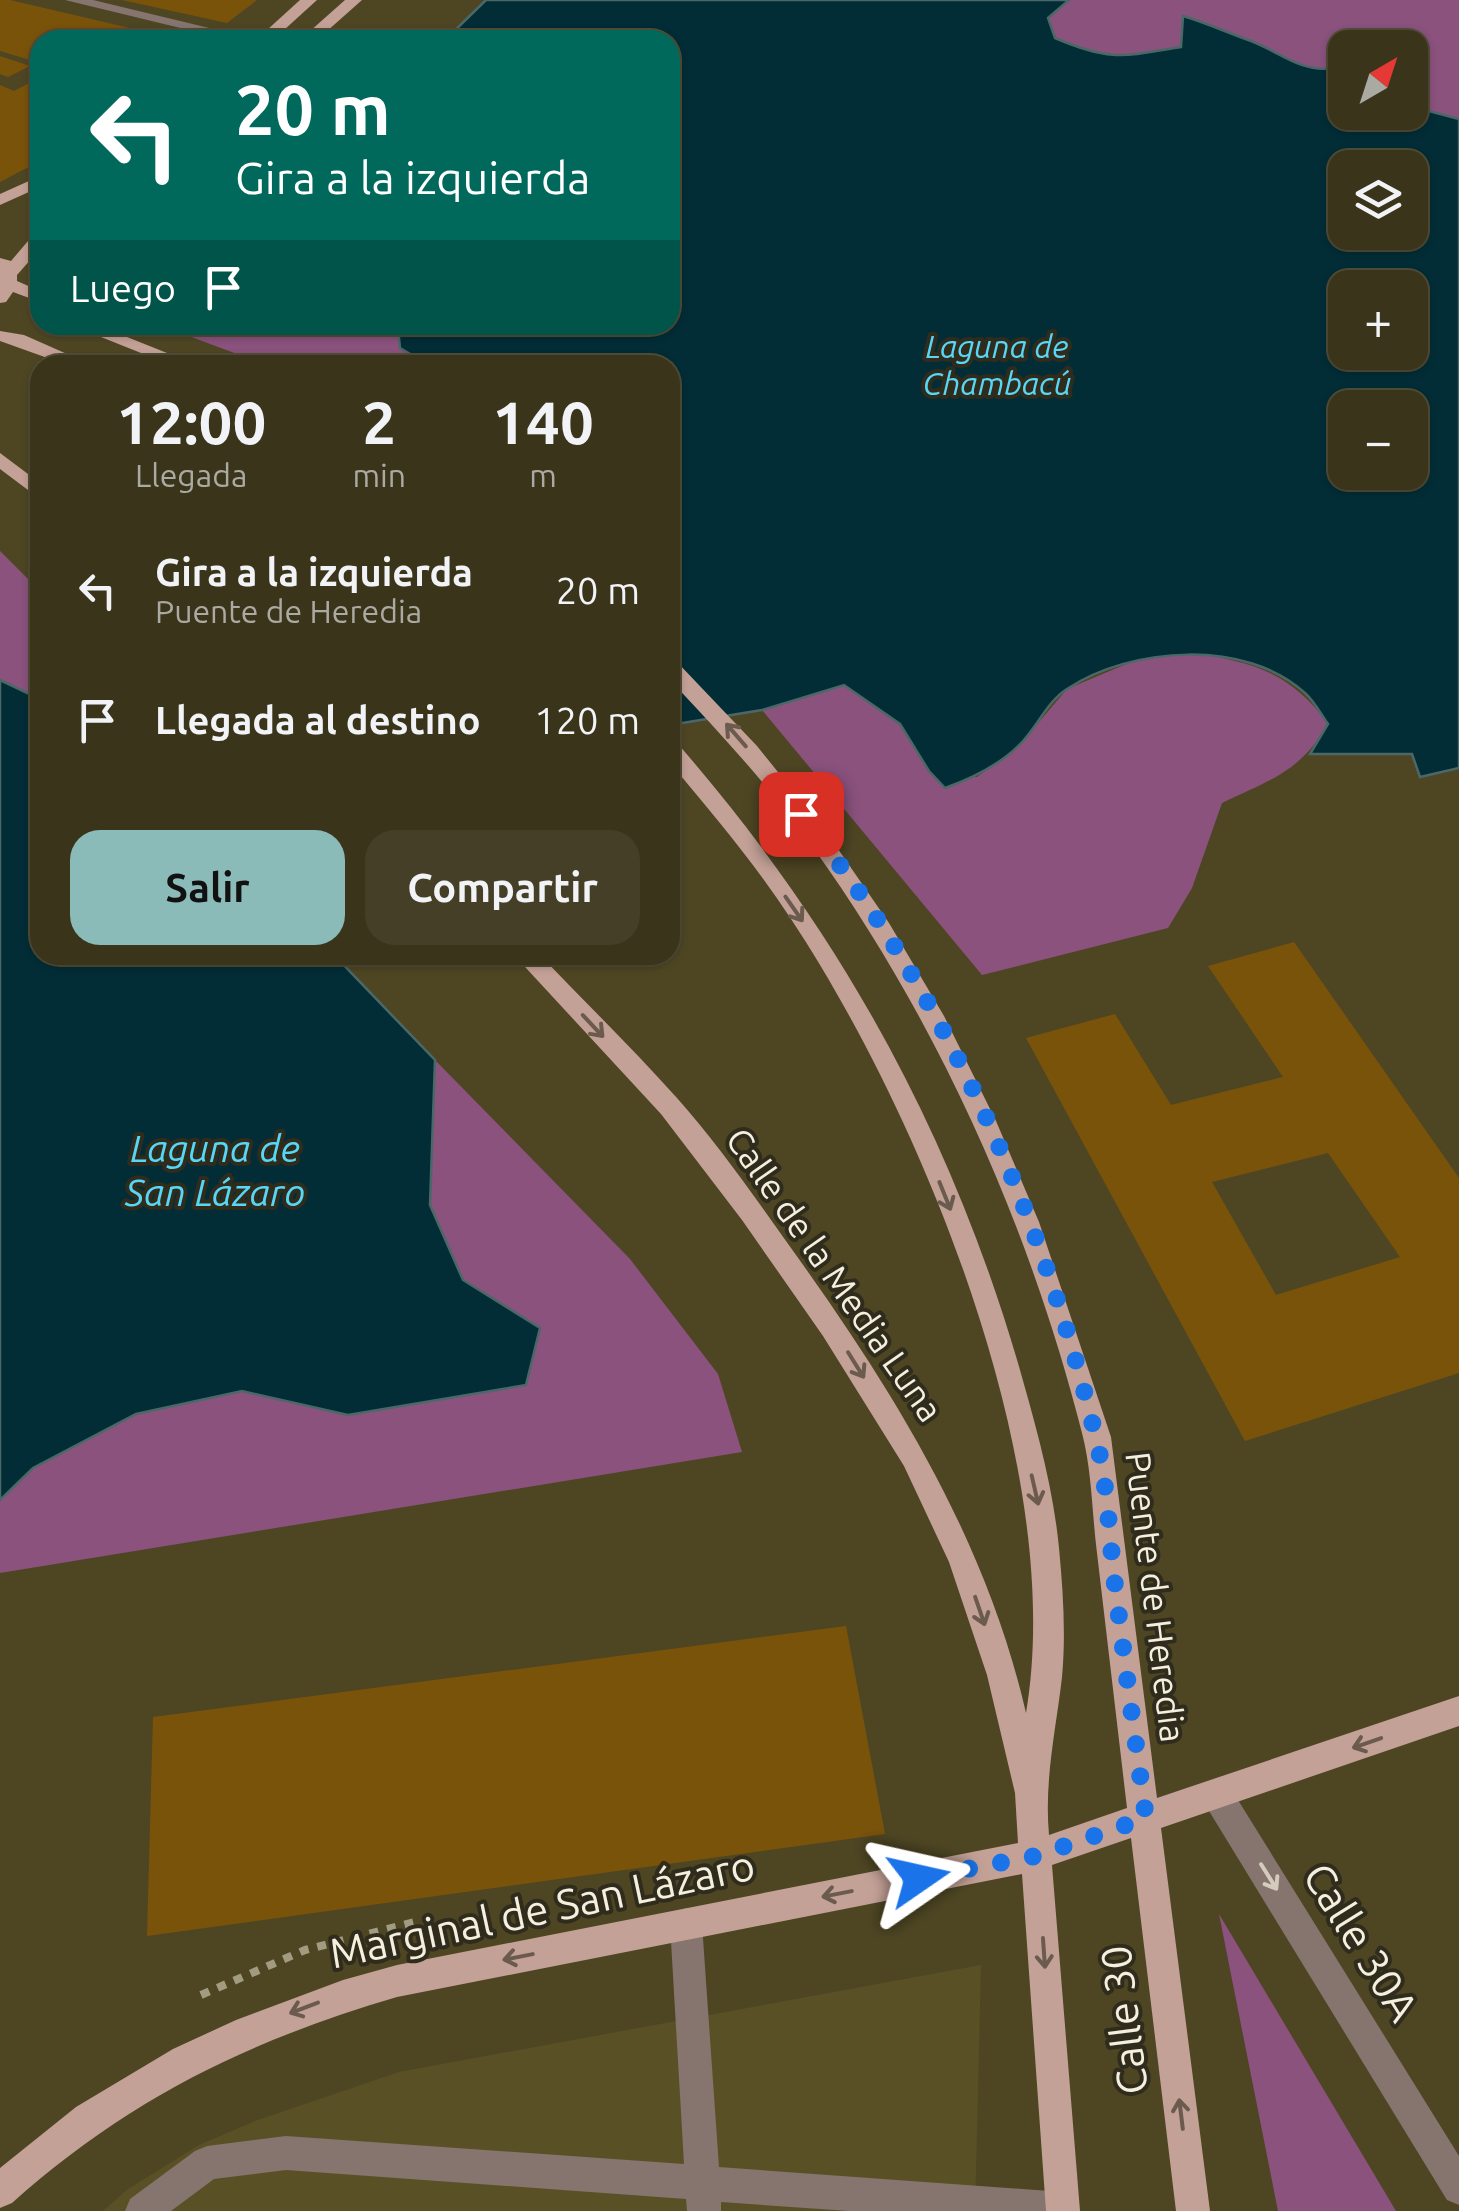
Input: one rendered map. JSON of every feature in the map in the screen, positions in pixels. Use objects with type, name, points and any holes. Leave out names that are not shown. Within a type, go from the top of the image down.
[{"type":"main road","points":[[275,30],[309,0]]},
{"type":"main road","points":[[320,30],[354,0]]},
{"type":"main road","points":[[0,200],[30,186]]},
{"type":"main road","points":[[30,249],[5,278],[30,292]]},
{"type":"main road","points":[[106,335],[160,355]]},
{"type":"main road","points":[[0,336],[55,355]]},
{"type":"main road","points":[[0,459],[30,484]]},
{"type":"main road","name":"Puente de Heredia","points":[[680,677],[744,744],[818,835],[908,970],[994,1138],[1032,1229],[1066,1328],[1096,1438],[1146,1818]]},
{"type":"main road","points":[[680,761],[748,842],[810,932],[868,1031],[922,1140],[971,1261],[1012,1395],[1042,1519],[1048,1656],[1030,1802],[1036,1856]]},
{"type":"main road","name":"Calle de la Media Luna","points":[[535,965],[670,1107],[751,1212],[833,1328],[914,1457],[963,1561],[1002,1676],[1030,1802]]},
{"type":"main road","name":"Marginal de San Lázaro","points":[[0,2191],[81,2126],[158,2074],[237,2034],[300,2009],[397,1981],[1036,1856],[1459,1711]]},
{"type":"main road","name":"Calle 30","points":[[1146,1818],[1193,2211]]},
{"type":"main road","name":"Calle 30","points":[[1036,1856],[1063,2210]]},
{"type":"street","points":[[73,0],[206,30]]},
{"type":"street","name":"Calle 30A","points":[[1217,1795],[1459,2188]]},
{"type":"street","points":[[686,1924],[705,2197]]},
{"type":"street","points":[[142,2211],[207,2163],[286,2154],[705,2197],[1063,2210]]},
{"type":"shaded area","points":[[1069,0],[1459,0],[1459,119],[1428,111],[1428,30],[1328,30],[1328,68],[1321,69],[1183,17],[1182,47],[1118,55],[1091,51],[1056,38],[1048,18]]},
{"type":"shaded area","points":[[186,335],[399,335],[400,348],[412,355],[240,355]]},
{"type":"shaded area","points":[[0,551],[30,581],[30,694],[0,680]]},
{"type":"shaded area","points":[[1189,652],[1268,672],[1299,692],[1329,724],[1295,764],[1222,803],[1192,888],[1168,928],[982,975],[762,710],[844,685],[900,724],[929,771],[977,777],[1022,742],[1067,689],[1131,662]]},
{"type":"shaded area","points":[[435,1060],[630,1259],[718,1374],[742,1452],[0,1573],[0,1500],[33,1468],[136,1414],[242,1390],[348,1415],[540,1328],[463,1280],[430,1204]]},
{"type":"shaded area","points":[[1219,1914],[1396,2211],[1278,2211]]},
{"type":"shaded area","points":[[981,1965],[975,2211],[103,2211],[128,2189],[199,2145],[255,2121],[399,2072]]},
{"type":"water","name":"Laguna de Chambacú","points":[[486,0],[1069,0],[1048,18],[1055,38],[1090,51],[1118,55],[1181,47],[1183,16],[1300,64],[1328,68],[1328,130],[1428,130],[1428,111],[1459,119],[1459,768],[1420,777],[1412,754],[1310,754],[1328,724],[1305,693],[1252,664],[1188,655],[1123,664],[1067,689],[1006,757],[945,788],[929,771],[900,724],[844,685],[762,710],[680,723],[680,355],[412,355],[400,348],[399,335],[680,335],[680,30],[455,30]]},
{"type":"water","name":"Laguna de San Lázaro","points":[[0,680],[30,694],[30,965],[344,965],[435,1060],[430,1205],[463,1280],[540,1328],[526,1385],[348,1415],[242,1391],[136,1414],[33,1468],[0,1500]]},
{"type":"building","points":[[0,0],[138,30],[30,30],[30,60],[0,51]]},
{"type":"building","points":[[122,0],[257,0],[227,23]]},
{"type":"building","points":[[0,56],[30,66],[8,77],[0,74]]},
{"type":"building","points":[[30,83],[30,166],[0,182],[0,85],[14,91]]},
{"type":"building","points":[[1294,942],[1459,1178],[1459,1373],[1245,1441],[1026,1038],[1115,1014],[1171,1105],[1283,1077],[1208,966]],"holes":[[[1328,1153],[1400,1257],[1276,1295],[1212,1182]]]},
{"type":"building","points":[[846,1626],[885,1834],[147,1936],[153,1717]]},
{"type":"route","points":[[801,814],[908,970],[954,1054],[1032,1229],[1066,1328],[1096,1438],[1146,1818],[1036,1856],[919,1878]]}]
